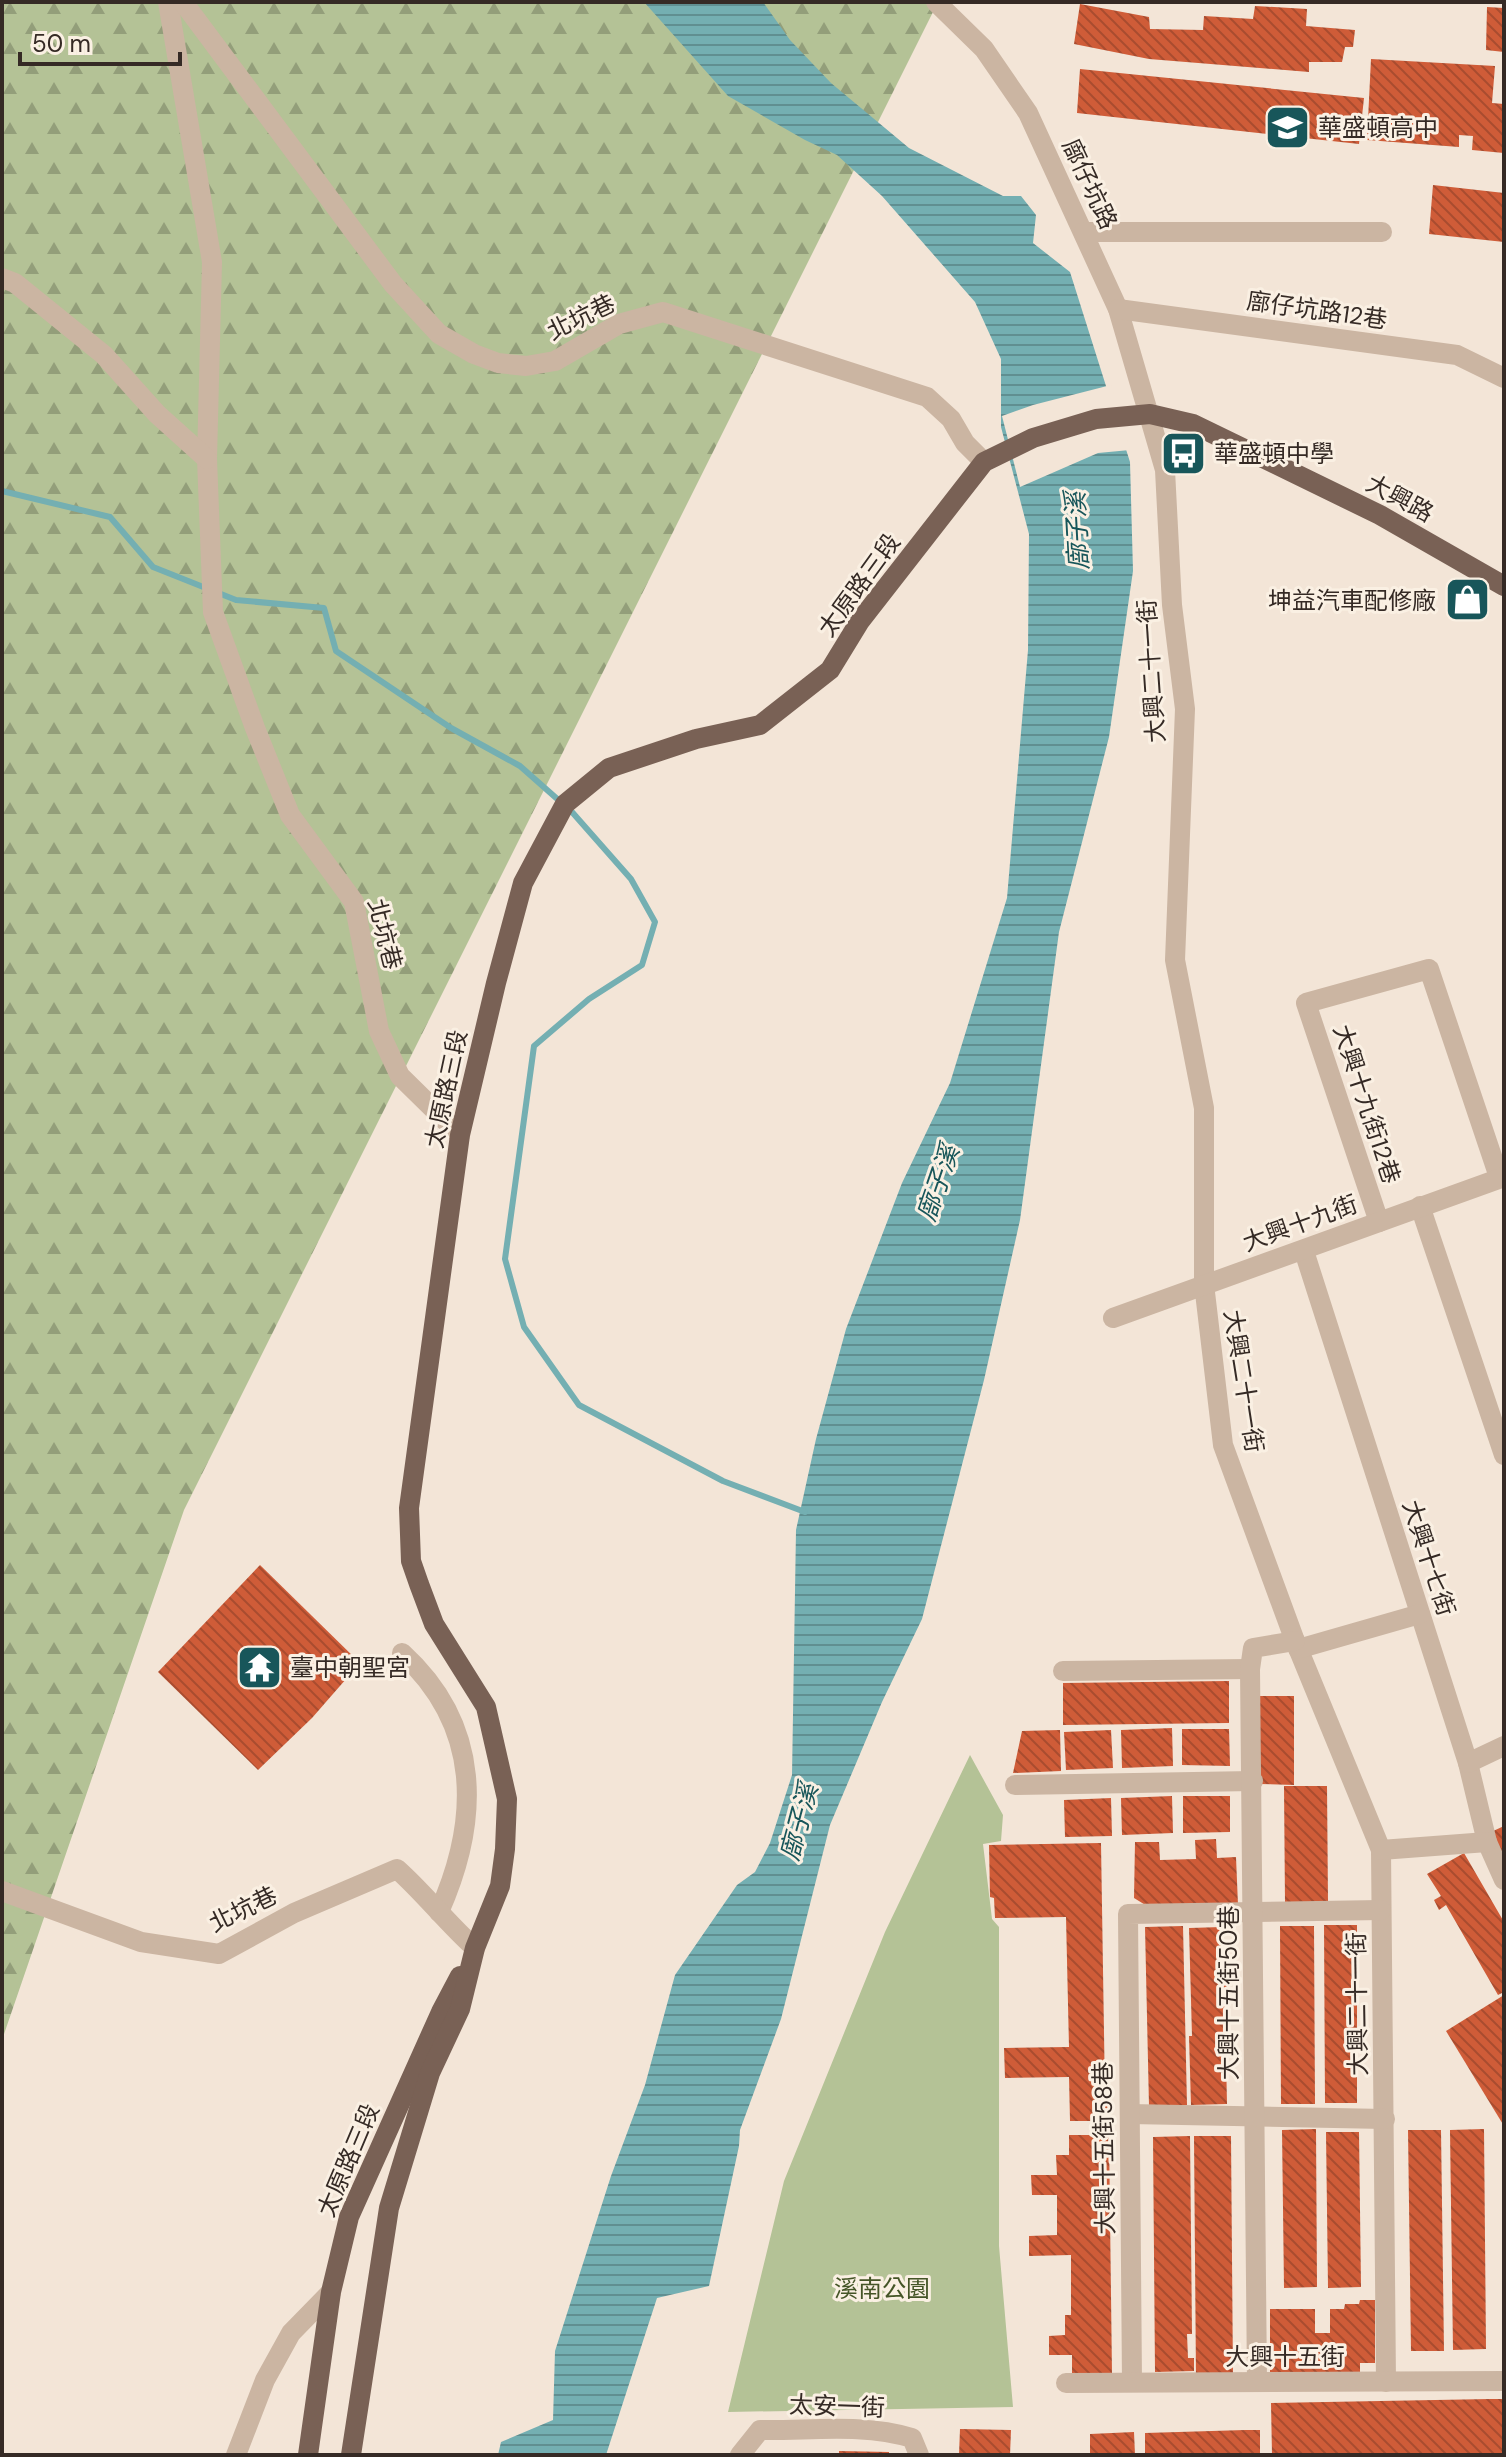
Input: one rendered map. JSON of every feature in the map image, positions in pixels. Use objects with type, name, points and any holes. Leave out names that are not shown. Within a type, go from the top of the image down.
[{"type":"main road","name":"大興路","points":[[991,459],[1033,438],[1096,419],[1142,414],[1193,424],[1380,515],[1504,586]]},
{"type":"main road","name":"太原路三段","points":[[308,2455],[331,2292],[349,2217],[441,2012],[475,1948],[500,1886],[507,1799],[486,1707],[434,1624],[411,1561],[409,1534],[412,1478],[460,1135],[523,883],[561,811],[609,768],[696,739],[760,725],[830,670],[860,621],[991,459]]},
{"type":"main road","name":"太原路三段","points":[[351,2455],[389,2208],[430,2073],[460,2009],[475,1948]]},
{"type":"street","name":"北坑巷","points":[[168,2],[212,262],[207,459],[213,612],[290,815],[354,902],[379,1031],[400,1076],[460,1135]]},
{"type":"street","name":"北坑巷","points":[[183,2],[393,284],[439,334],[451,341],[498,363],[526,366],[555,361],[619,324],[663,312],[927,397],[951,419],[965,443],[991,459]]},
{"type":"street","name":"廍仔坑路","points":[[936,2],[984,49],[1028,113],[1118,309],[1142,414]]},
{"type":"street","points":[[1084,232],[1382,232]]},
{"type":"street","points":[[2,278],[15,283],[104,355],[157,414],[207,459]]},
{"type":"street","name":"廍仔坑路12巷","points":[[1118,309],[1457,355],[1504,378]]},
{"type":"street","name":"大興二十一街","points":[[1142,414],[1165,470],[1172,605],[1185,709],[1175,960],[1204,1108],[1204,1284],[1223,1445],[1297,1645],[1381,1850],[1386,2382]]},
{"type":"street","name":"大興十九街12巷","points":[[1379,1222],[1306,1003],[1429,969],[1501,1177]]},
{"type":"street","name":"大興十九街","points":[[1113,1318],[1501,1177]]},
{"type":"street","points":[[1420,1206],[1504,1455]]},
{"type":"street","name":"大興十七街","points":[[1304,1251],[1468,1763],[1487,1842],[1504,1880]]},
{"type":"street","points":[[1063,1671],[1250,1669],[1253,1648],[1297,1645],[1420,1614]]},
{"type":"street","points":[[402,1653],[439,1698],[456,1731],[466,1762],[467,1800],[462,1843],[453,1881],[439,1912]]},
{"type":"street","name":"大興十五街50巷","points":[[1250,1669],[1257,2382]]},
{"type":"street","points":[[1468,1763],[1504,1746]]},
{"type":"street","points":[[1015,1785],[1253,1781]]},
{"type":"street","points":[[1381,1850],[1487,1842]]},
{"type":"street","name":"北坑巷","points":[[2,1891],[141,1942],[219,1954],[294,1913],[397,1869],[475,1948]]},
{"type":"street","points":[[1254,1912],[1381,1910]]},
{"type":"street","name":"大興十五街58巷","points":[[1132,2382],[1128,1914],[1254,1912]]},
{"type":"street","points":[[1130,2114],[1385,2119]]},
{"type":"street","points":[[236,2455],[265,2380],[291,2333],[331,2292]]},
{"type":"street","name":"大興十五街","points":[[1066,2383],[1504,2381]]},
{"type":"street","name":"太安一街","points":[[740,2455],[760,2430],[836,2428],[898,2434],[916,2447]]},
{"type":"green space","points":[[2,2],[938,2],[184,1510],[2,2040]]},
{"type":"green space","name":"溪南公園","points":[[970,1755],[1003,1815],[1001,1841],[983,1844],[992,1919],[999,1927],[999,2246],[1013,2407],[728,2412],[784,2181],[885,1932]]},
{"type":"water","name":"廍子溪","points":[[644,2],[763,2],[790,40],[831,83],[909,148],[1003,196],[1021,196],[1036,215],[1033,243],[1070,272],[1130,462],[1133,571],[1109,737],[1059,932],[1020,1220],[984,1380],[922,1619],[882,1702],[830,1825],[781,2019],[740,2130],[709,2286],[657,2298],[606,2455],[498,2455],[501,2442],[553,2420],[555,2351],[611,2176],[645,2085],[675,1975],[737,1885],[755,1872],[770,1843],[792,1775],[796,1530],[816,1439],[846,1329],[902,1183],[950,1083],[1007,898],[1028,650],[1029,534],[1001,427],[1001,359],[975,302],[882,196],[837,155],[728,96]]},
{"type":"pier","points":[[1111,385],[1130,450],[1098,453],[1020,487],[1002,416]]},
{"type":"building","points":[[1080,4],[1149,17],[1150,29],[1203,30],[1204,16],[1253,19],[1255,6],[1307,9],[1306,26],[1355,30],[1353,47],[1345,47],[1342,62],[1309,62],[1309,72],[1149,59],[1074,44]]},
{"type":"building","points":[[1487,7],[1504,8],[1504,52],[1486,50]]},
{"type":"building","points":[[1371,59],[1495,66],[1492,103],[1504,104],[1504,153],[1472,150],[1473,136],[1459,135],[1459,147],[1367,140]]},
{"type":"building","points":[[1080,69],[1364,98],[1359,144],[1077,113]]},
{"type":"building","points":[[1433,185],[1504,193],[1504,242],[1429,234]]},
{"type":"building","name":"臺中朝聖宮","points":[[260,1565],[360,1663],[312,1718],[258,1770],[158,1672]]},
{"type":"building","points":[[1229,1681],[1229,1723],[1063,1725],[1063,1683]]},
{"type":"building","points":[[1259,1696],[1294,1696],[1294,1785],[1259,1784]]},
{"type":"building","points":[[1172,1728],[1173,1766],[1122,1768],[1121,1730]]},
{"type":"building","points":[[1182,1729],[1229,1729],[1230,1766],[1182,1765]]},
{"type":"building","points":[[1060,1730],[1061,1771],[1013,1773],[1022,1731]]},
{"type":"building","points":[[1111,1730],[1113,1768],[1066,1770],[1064,1732]]},
{"type":"building","points":[[1284,1786],[1327,1786],[1328,1902],[1285,1903]]},
{"type":"building","points":[[1172,1796],[1173,1833],[1122,1835],[1121,1798]]},
{"type":"building","points":[[1183,1796],[1230,1796],[1230,1832],[1183,1833]]},
{"type":"building","points":[[1111,1798],[1112,1836],[1065,1837],[1064,1800]]},
{"type":"building","points":[[1504,1826],[1504,1864],[1491,1832]]},
{"type":"building","points":[[1216,1839],[1217,1858],[1236,1857],[1238,1905],[1147,1906],[1134,1898],[1135,1842],[1159,1842],[1160,1860],[1196,1859],[1195,1840]]},
{"type":"building","points":[[1101,1843],[1105,2096],[1110,2096],[1110,2121],[1070,2121],[1069,2077],[1005,2078],[1004,2048],[1069,2047],[1066,1917],[995,1918],[994,1898],[990,1897],[989,1845]]},
{"type":"building","points":[[1464,1853],[1504,1922],[1504,1992],[1498,1995],[1446,1905],[1439,1910],[1434,1900],[1441,1896],[1427,1874]]},
{"type":"building","points":[[1324,1925],[1357,1925],[1357,2103],[1325,2103]]},
{"type":"building","points":[[1183,1926],[1187,2105],[1149,2106],[1145,1927]]},
{"type":"building","points":[[1280,1926],[1314,1926],[1315,2104],[1281,2104]]},
{"type":"building","points":[[1222,1927],[1223,1975],[1228,1975],[1229,2009],[1225,2009],[1227,2104],[1191,2105],[1189,1928]]},
{"type":"building","points":[[1504,1995],[1504,2126],[1446,2031]]},
{"type":"building","points":[[1316,2129],[1317,2287],[1284,2288],[1282,2130]]},
{"type":"building","points":[[1484,2129],[1486,2349],[1453,2350],[1450,2130]]},
{"type":"building","points":[[1408,2130],[1441,2130],[1444,2351],[1411,2351]]},
{"type":"building","points":[[1326,2132],[1359,2132],[1361,2287],[1328,2288]]},
{"type":"building","points":[[1069,2135],[1109,2135],[1112,2374],[1072,2375],[1072,2355],[1049,2355],[1049,2336],[1065,2335],[1065,2315],[1071,2315],[1071,2255],[1029,2256],[1029,2236],[1057,2235],[1057,2195],[1032,2195],[1031,2175],[1057,2175],[1056,2155],[1069,2155]]},
{"type":"building","points":[[1190,2136],[1192,2334],[1187,2334],[1188,2358],[1194,2358],[1194,2371],[1155,2372],[1153,2137]]},
{"type":"building","points":[[1194,2136],[1231,2136],[1233,2379],[1196,2379]]},
{"type":"building","points":[[1360,2300],[1375,2300],[1375,2363],[1360,2363],[1360,2372],[1270,2372],[1270,2309],[1315,2309],[1315,2333],[1330,2333],[1330,2309],[1344,2309],[1345,2304],[1359,2304]]},
{"type":"building","points":[[1504,2399],[1504,2455],[1272,2455],[1271,2403]]},
{"type":"building","points":[[960,2429],[1011,2430],[1010,2455],[959,2455]]},
{"type":"building","points":[[1260,2430],[1260,2455],[1145,2455],[1145,2433]]},
{"type":"building","points":[[1134,2432],[1135,2455],[1090,2455],[1090,2434]]},
{"type":"building","points":[[839,2451],[889,2452],[889,2455],[839,2455]]},
{"type":"waterway","points":[[2,491],[110,517],[153,567],[236,600],[324,608],[336,651],[451,728],[520,766],[572,812],[631,879],[655,922],[642,965],[589,999],[534,1046],[505,1259],[524,1327],[579,1405],[723,1481],[805,1512]]},
{"type":"place","name":"華盛頓高中","points":[[1287,127]]},
{"type":"place","name":"華盛頓中學","points":[[1183,453]]},
{"type":"place","name":"坤益汽車配修廠","points":[[1467,600]]},
{"type":"place","name":"臺中朝聖宮","points":[[259,1667]]}]
